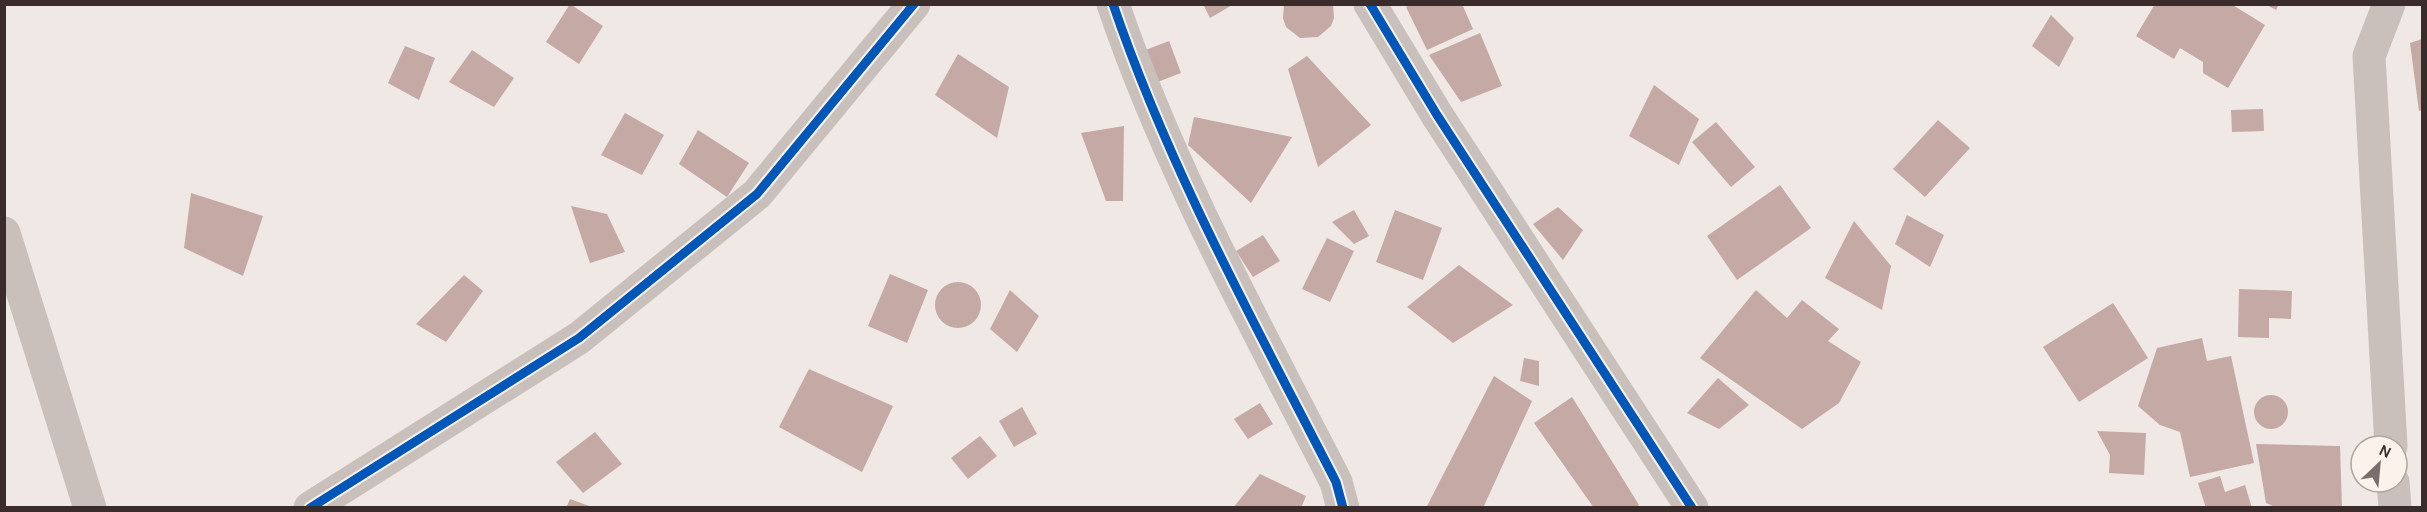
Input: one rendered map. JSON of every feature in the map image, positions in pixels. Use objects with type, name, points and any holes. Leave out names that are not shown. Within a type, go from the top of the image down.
[{"type":"street","points":[[310,507],[579,338],[757,194],[914,4]]},
{"type":"street","points":[[1113,4],[1127,45],[1215,247],[1336,482],[1343,507]]},
{"type":"street","points":[[1370,4],[1437,115],[1692,507]]},
{"type":"street","points":[[2389,4],[2369,56],[2390,434]]},
{"type":"street","points":[[4,233],[90,507]]},
{"type":"building","points":[[570,4],[603,26],[579,64],[546,42]]},
{"type":"building","points":[[1203,4],[1234,4],[1210,18]]},
{"type":"building","points":[[1284,4],[1333,4],[1334,18],[1331,26],[1318,37],[1300,38],[1286,27],[1283,18]]},
{"type":"building","points":[[1411,4],[1462,4],[1473,29],[1427,50],[1406,7]]},
{"type":"building","points":[[2155,4],[2231,4],[2265,25],[2228,88],[2203,73],[2203,62],[2180,48],[2174,59],[2136,36]]},
{"type":"building","points":[[2265,4],[2279,4],[2276,10]]},
{"type":"building","points":[[2051,15],[2074,38],[2059,67],[2032,46]]},
{"type":"building","points":[[1480,33],[1502,86],[1461,102],[1429,55]]},
{"type":"building","points":[[2422,39],[2422,110],[2419,111],[2410,43]]},
{"type":"building","points":[[1169,41],[1181,73],[1155,83],[1143,51]]},
{"type":"building","points":[[405,46],[435,58],[419,100],[388,83]]},
{"type":"building","points":[[472,50],[514,78],[494,107],[449,82]]},
{"type":"building","points":[[958,54],[1009,87],[997,138],[935,95]]},
{"type":"building","points":[[1307,56],[1371,125],[1318,167],[1288,69]]},
{"type":"building","points":[[1654,85],[1699,119],[1679,165],[1629,136]]},
{"type":"building","points":[[2263,109],[2264,131],[2232,132],[2231,110]]},
{"type":"building","points":[[625,113],[664,135],[642,175],[601,155]]},
{"type":"building","points":[[1194,117],[1292,137],[1251,203],[1188,145]]},
{"type":"building","points":[[1938,120],[1970,148],[1925,197],[1893,169]]},
{"type":"building","points":[[1716,122],[1755,167],[1731,187],[1692,142]]},
{"type":"building","points":[[1124,126],[1123,201],[1106,201],[1081,133]]},
{"type":"building","points":[[698,130],[749,163],[727,197],[679,164]]},
{"type":"building","points":[[1780,185],[1811,228],[1737,280],[1707,236]]},
{"type":"building","points":[[191,193],[263,216],[243,276],[184,248]]},
{"type":"building","points":[[571,206],[607,214],[625,252],[590,263]]},
{"type":"building","points":[[1558,207],[1583,230],[1563,260],[1533,224]]},
{"type":"building","points":[[1354,210],[1369,236],[1354,244],[1332,222]]},
{"type":"building","points":[[1395,210],[1442,228],[1423,280],[1376,262]]},
{"type":"building","points":[[1907,215],[1944,235],[1930,267],[1895,244]]},
{"type":"building","points":[[1854,221],[1891,266],[1882,310],[1825,278]]},
{"type":"building","points":[[1263,235],[1280,261],[1253,277],[1236,251]]},
{"type":"building","points":[[1327,238],[1354,251],[1330,302],[1302,289]]},
{"type":"building","points":[[1459,265],[1513,305],[1453,343],[1407,307]]},
{"type":"building","points":[[890,274],[928,290],[907,343],[868,326]]},
{"type":"building","points":[[464,275],[483,291],[446,342],[416,324]]},
{"type":"building","points":[[958,282],[974,289],[981,305],[974,321],[958,328],[942,321],[935,305],[942,289]]},
{"type":"building","points":[[2239,289],[2292,291],[2291,319],[2269,318],[2269,338],[2238,337]]},
{"type":"building","points":[[1010,290],[1039,316],[1017,352],[990,329]]},
{"type":"building","points":[[1756,290],[1787,318],[1802,300],[1839,329],[1828,341],[1861,362],[1839,403],[1802,429],[1700,358]]},
{"type":"building","points":[[2113,303],[2148,358],[2079,402],[2043,347]]},
{"type":"building","points":[[2202,338],[2207,361],[2231,356],[2254,463],[2190,477],[2180,432],[2160,425],[2138,406],[2157,348]]},
{"type":"building","points":[[1524,358],[1539,361],[1539,386],[1520,381]]},
{"type":"building","points":[[809,369],[893,406],[862,472],[779,427]]},
{"type":"building","points":[[1494,376],[1532,401],[1483,508],[1426,508]]},
{"type":"building","points":[[1718,378],[1749,405],[1719,429],[1687,413]]},
{"type":"building","points":[[2271,395],[2283,400],[2288,412],[2283,424],[2271,429],[2259,424],[2254,412],[2259,400]]},
{"type":"building","points":[[1572,397],[1639,505],[1636,508],[1594,508],[1534,423]]},
{"type":"building","points":[[1260,403],[1273,424],[1248,439],[1234,419]]},
{"type":"building","points":[[1022,407],[1037,434],[1014,447],[999,421]]},
{"type":"building","points":[[2097,431],[2146,433],[2144,475],[2109,473],[2110,455]]},
{"type":"building","points":[[595,432],[622,464],[583,493],[556,462]]},
{"type":"building","points":[[980,436],[997,456],[968,479],[951,458]]},
{"type":"building","points":[[2256,444],[2340,446],[2342,508],[2277,508],[2266,503]]},
{"type":"building","points":[[1260,474],[1306,496],[1301,508],[1233,508]]},
{"type":"building","points":[[2220,476],[2225,492],[2245,485],[2252,508],[2206,508],[2198,483]]},
{"type":"building","points":[[570,499],[592,507],[592,508],[566,508]]},
{"type":"cycle path","points":[[310,508],[579,338],[757,194],[914,4]]},
{"type":"cycle path","points":[[1113,4],[1136,66],[1188,187],[1245,306],[1336,482],[1343,508]]},
{"type":"cycle path","points":[[1370,4],[1437,115],[1692,508]]}]
